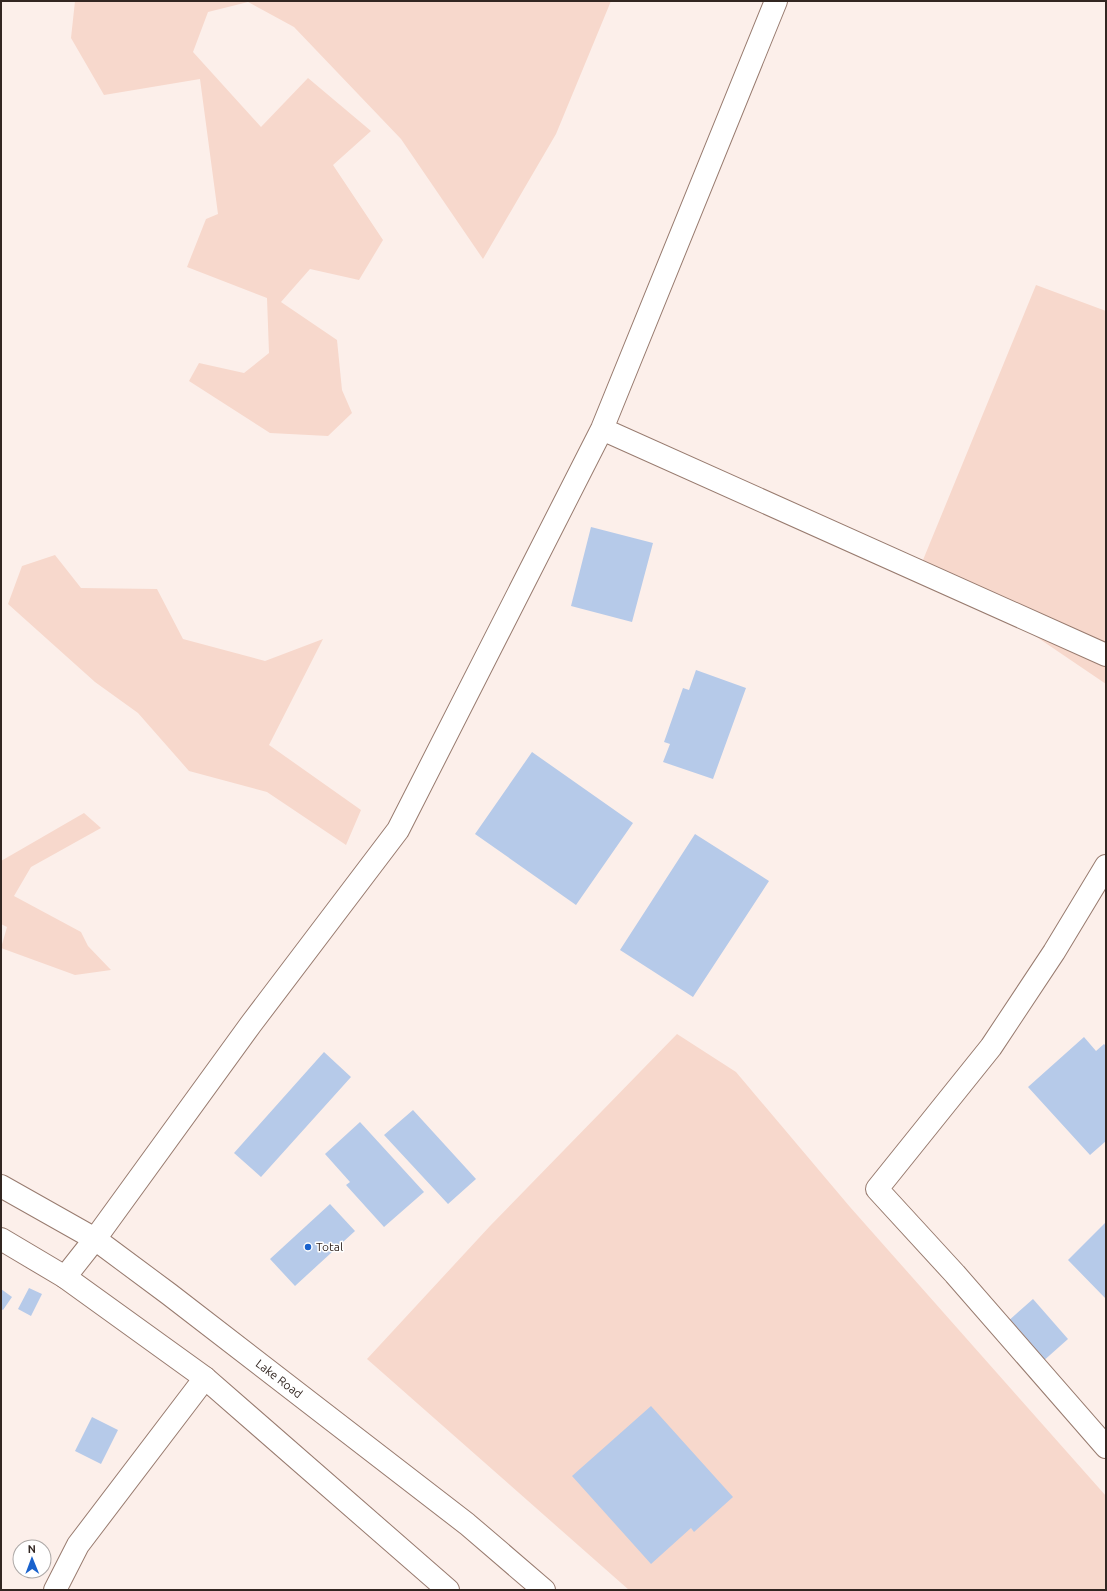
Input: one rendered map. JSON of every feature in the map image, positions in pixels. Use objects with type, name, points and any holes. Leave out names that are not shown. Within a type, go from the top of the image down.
[{"type":"street","points":[[65,1277],[95,1239],[251,1024],[398,830],[602,429],[776,1]]},
{"type":"street","points":[[602,429],[1106,655]]},
{"type":"street","points":[[1106,866],[1054,952],[991,1048],[877,1188],[955,1274],[1106,1447]]},
{"type":"street","name":"Lake Road","points":[[1,1186],[95,1239],[170,1294],[467,1524],[544,1590]]},
{"type":"street","points":[[1,1239],[65,1277],[205,1378],[448,1590]]},
{"type":"street","points":[[55,1590],[78,1545],[205,1378]]},
{"type":"shaded area","points":[[75,1],[611,1],[556,134],[483,259],[401,139],[294,27],[248,2],[208,12],[193,52],[261,127],[308,78],[371,131],[333,165],[383,240],[359,280],[310,269],[281,302],[337,340],[342,390],[352,413],[328,436],[270,433],[189,381],[199,363],[244,373],[269,353],[267,298],[187,267],[206,219],[218,214],[200,79],[104,95],[71,38]]},
{"type":"shaded area","points":[[1036,285],[1106,311],[1106,684],[923,560]]},
{"type":"shaded area","points":[[55,555],[81,588],[157,589],[183,639],[265,661],[323,639],[269,745],[361,810],[346,845],[267,792],[189,771],[138,713],[95,682],[8,604],[22,566]]},
{"type":"shaded area","points":[[84,813],[101,828],[31,867],[14,896],[81,932],[88,946],[111,970],[75,975],[1,948],[7,927],[1,924],[1,861]]},
{"type":"shaded area","points":[[677,1034],[736,1072],[850,1207],[1106,1496],[1106,1590],[629,1590],[367,1359],[490,1226]]},
{"type":"building","points":[[591,527],[653,543],[632,622],[571,606]]},
{"type":"building","points":[[696,670],[746,688],[713,779],[663,762],[670,744],[664,742],[683,688],[689,690]]},
{"type":"building","points":[[532,752],[633,823],[576,905],[475,834]]},
{"type":"building","points":[[695,834],[769,881],[693,997],[620,950]]},
{"type":"building","points":[[1084,1037],[1096,1051],[1104,1044],[1106,1046],[1106,1141],[1090,1155],[1028,1087]]},
{"type":"building","points":[[324,1052],[351,1077],[261,1177],[234,1153]]},
{"type":"building","points":[[413,1110],[476,1179],[448,1204],[384,1135]]},
{"type":"building","points":[[360,1122],[424,1192],[384,1227],[346,1185],[350,1182],[325,1154]]},
{"type":"building","points":[[330,1204],[355,1231],[295,1286],[270,1259]]},
{"type":"building","points":[[1106,1222],[1106,1299],[1068,1260]]},
{"type":"building","points":[[29,1288],[42,1294],[31,1316],[18,1309]]},
{"type":"building","points":[[1,1289],[12,1297],[3,1310],[1,1309]]},
{"type":"building","points":[[1033,1299],[1068,1339],[1041,1363],[1006,1323]]},
{"type":"building","points":[[651,1406],[733,1497],[694,1532],[691,1528],[651,1564],[572,1476]]},
{"type":"building","points":[[92,1417],[118,1430],[101,1464],[75,1451]]},
{"type":"place","name":"Total","points":[[308,1247]]}]
